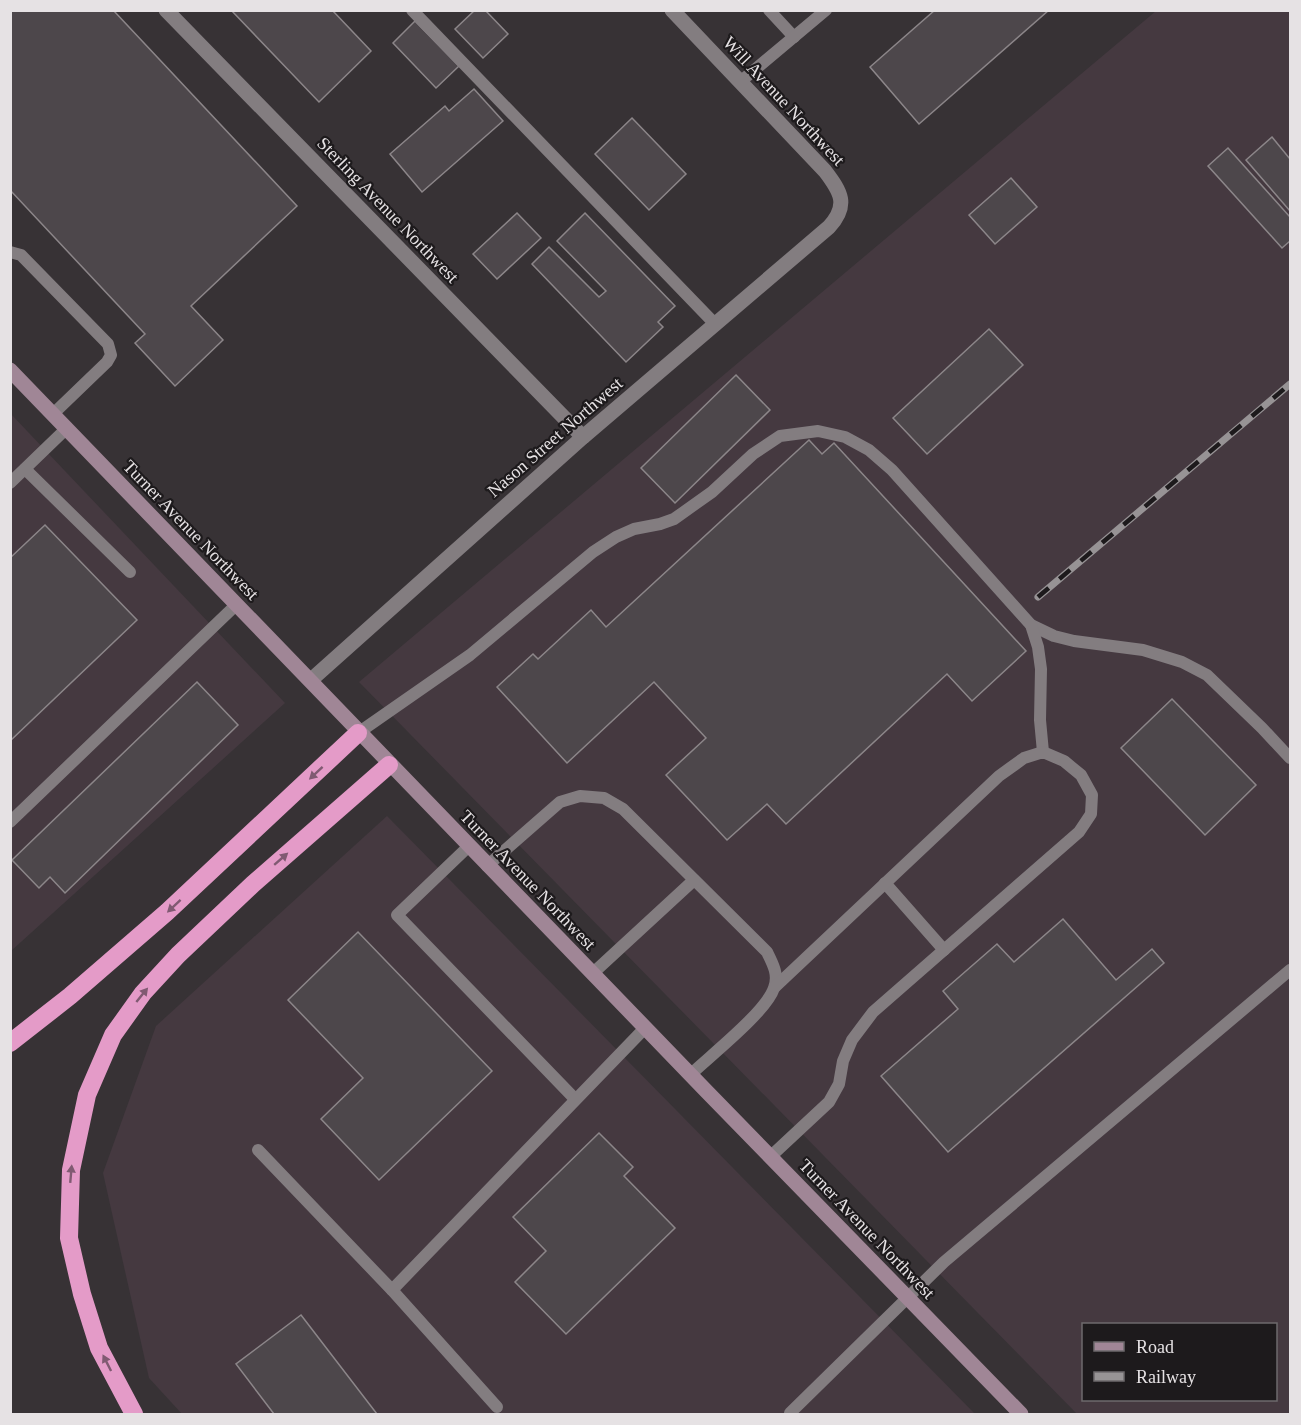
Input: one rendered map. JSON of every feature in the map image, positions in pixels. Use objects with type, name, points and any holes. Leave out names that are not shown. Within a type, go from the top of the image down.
[{"type":"highway","points":[[10,1043],[70,996],[167,912],[358,733]]},
{"type":"highway","points":[[134,1414],[99,1347],[82,1294],[69,1238],[71,1170],[87,1095],[113,1035],[143,993],[253,884],[389,765]]},
{"type":"street","name":"Sterling Avenue Northwest","points":[[166,10],[583,437]]},
{"type":"street","name":"Will Avenue Northwest","points":[[672,10],[837,186],[842,200],[839,216],[830,227]]},
{"type":"street","name":"Nason Street Northwest","points":[[311,681],[583,437],[830,227]]},
{"type":"street","name":"Turner Avenue Northwest","points":[[10,370],[311,681],[358,733],[1021,1414]]},
{"type":"lane","points":[[412,10],[716,325]]},
{"type":"lane","points":[[769,10],[794,37]]},
{"type":"lane","points":[[740,82],[826,10]]},
{"type":"lane","points":[[10,252],[21,255],[108,344],[111,355],[107,362],[53,414]]},
{"type":"lane","points":[[10,483],[67,429]]},
{"type":"lane","points":[[358,733],[470,655],[592,552],[634,529],[674,519],[712,492],[753,454],[780,436],[818,431],[845,437],[869,450],[892,470],[1031,625],[1054,636],[1074,641],[1143,650],[1182,662],[1206,675],[1290,758]]},
{"type":"lane","points":[[25,469],[130,572]]},
{"type":"lane","points":[[10,822],[236,605]]},
{"type":"lane","points":[[1031,625],[1038,647],[1041,669],[1040,720],[1043,753]]},
{"type":"lane","points":[[690,1074],[763,1008],[775,987],[999,776],[1024,758],[1043,753],[1064,761],[1081,775],[1092,795],[1091,813],[1080,832],[873,1012],[852,1040],[843,1062],[839,1084],[829,1102],[770,1157]]},
{"type":"lane","points":[[488,866],[560,802],[580,796],[604,798],[623,809],[767,952],[776,970],[775,987]]},
{"type":"lane","points":[[468,846],[397,915],[575,1100]]},
{"type":"lane","points":[[592,974],[694,880]]},
{"type":"lane","points":[[885,884],[944,950]]},
{"type":"lane","points":[[790,1414],[952,1255],[1290,970]]},
{"type":"lane","points":[[392,1290],[645,1028]]},
{"type":"lane","points":[[258,1150],[392,1290],[497,1407]]},
{"type":"shaded area","points":[[1156,11],[1290,11],[1290,1414],[1077,1414],[359,682]]},
{"type":"shaded area","points":[[10,413],[285,703],[11,951],[10,951]]},
{"type":"shaded area","points":[[387,816],[975,1414],[182,1414],[149,1378],[103,1173],[156,1026]]},
{"type":"building","points":[[10,10],[113,10],[297,206],[191,306],[223,340],[175,386],[135,343],[145,334],[10,190]]},
{"type":"building","points":[[231,10],[332,10],[371,51],[319,102]]},
{"type":"building","points":[[475,10],[485,10],[508,34],[483,58],[455,29]]},
{"type":"building","points":[[935,10],[1049,10],[919,124],[870,67]]},
{"type":"building","points":[[415,21],[459,66],[436,88],[393,43]]},
{"type":"building","points":[[474,89],[503,121],[422,192],[390,154],[445,106],[449,111]]},
{"type":"building","points":[[632,118],[686,174],[649,210],[595,154]]},
{"type":"building","points":[[1272,137],[1290,159],[1290,211],[1246,160]]},
{"type":"building","points":[[1228,148],[1290,217],[1290,241],[1282,248],[1208,166]]},
{"type":"building","points":[[1011,178],[1037,207],[995,244],[969,215]]},
{"type":"building","points":[[517,213],[541,238],[497,279],[473,254]]},
{"type":"building","points":[[585,213],[675,306],[658,322],[663,327],[626,362],[532,264],[549,247],[599,297],[606,291],[557,241]]},
{"type":"building","points":[[989,329],[1023,365],[927,454],[893,418]]},
{"type":"building","points":[[736,375],[770,410],[675,503],[641,468]]},
{"type":"building","points":[[809,440],[822,454],[834,443],[1026,651],[972,701],[947,674],[786,824],[767,804],[727,840],[666,775],[706,738],[654,682],[567,763],[497,687],[533,654],[538,659],[591,610],[606,627]]},
{"type":"building","points":[[45,525],[137,620],[10,741],[10,558]]},
{"type":"building","points":[[197,682],[238,725],[65,893],[50,877],[39,888],[12,860]]},
{"type":"building","points":[[1172,699],[1256,785],[1205,835],[1121,748]]},
{"type":"building","points":[[1063,919],[1116,980],[1152,949],[1164,963],[948,1152],[881,1076],[958,1009],[943,991],[997,944],[1014,962]]},
{"type":"building","points":[[358,932],[492,1071],[379,1180],[321,1119],[363,1078],[288,1000]]},
{"type":"building","points":[[599,1133],[633,1167],[624,1176],[675,1228],[566,1334],[515,1282],[546,1251],[513,1217]]},
{"type":"building","points":[[301,1315],[377,1414],[274,1414],[236,1364]]},
{"type":"railway","points":[[1038,597],[1290,384]]}]
